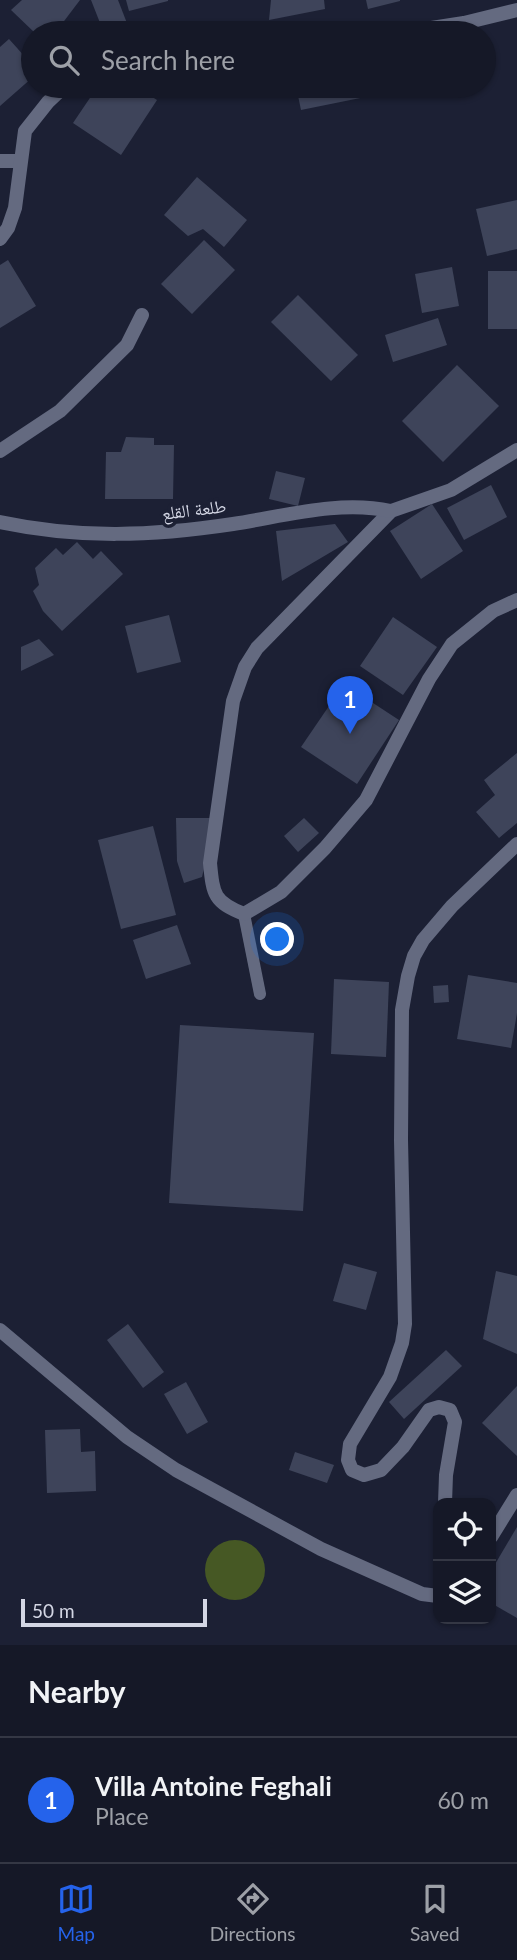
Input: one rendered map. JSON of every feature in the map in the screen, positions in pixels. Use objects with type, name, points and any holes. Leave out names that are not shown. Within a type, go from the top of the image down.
[{"type":"street","points":[[472,21],[517,10]]},
{"type":"street","points":[[0,239],[8,228],[15,208],[25,131],[52,98]]},
{"type":"street","points":[[0,161],[19,161]]},
{"type":"street","points":[[0,451],[60,411],[127,345],[142,315]]},
{"type":"street","points":[[517,450],[451,490],[391,511],[257,648],[245,667],[233,701],[211,863],[212,886],[218,900],[226,907],[244,914],[281,892],[325,848],[366,800],[429,679],[452,645],[493,611],[517,600]]},
{"type":"street","name":"طلعة القلع","points":[[0,522],[86,535],[149,535],[335,507],[370,506],[391,511]]},
{"type":"street","points":[[445,1498],[446,1475],[455,1422],[450,1410],[439,1407],[429,1410],[403,1447],[382,1470],[364,1475],[352,1470],[348,1460],[350,1444],[390,1377],[402,1343],[405,1324],[401,1140],[402,1010],[408,976],[414,956],[423,940],[452,906],[517,844]]},
{"type":"street","points":[[0,1330],[127,1437],[176,1470],[333,1555],[422,1594],[433,1595]]},
{"type":"street","points":[[496,1529],[517,1495]]},
{"type":"lane","points":[[244,914],[260,994]]},
{"type":"shaded area","points":[[235,1540],[247,1542],[260,1553],[265,1570],[263,1582],[252,1595],[235,1600],[223,1598],[210,1587],[205,1570],[207,1558],[218,1545]]},
{"type":"building","points":[[22,0],[80,0],[64,21],[22,21],[11,10]]},
{"type":"building","points":[[91,0],[118,0],[126,21],[99,21]]},
{"type":"building","points":[[126,0],[168,0],[168,1],[129,11]]},
{"type":"building","points":[[271,0],[324,0],[325,9],[269,20]]},
{"type":"building","points":[[366,0],[400,0],[400,1],[368,9]]},
{"type":"building","points":[[9,39],[21,52],[21,88],[0,106],[0,47]]},
{"type":"building","points":[[90,98],[157,100],[121,155],[73,123]]},
{"type":"building","points":[[298,98],[360,98],[301,110]]},
{"type":"building","points":[[197,177],[247,220],[224,247],[203,229],[188,236],[164,215]]},
{"type":"building","points":[[517,200],[517,249],[487,256],[476,209]]},
{"type":"building","points":[[204,240],[235,270],[192,314],[161,284]]},
{"type":"building","points":[[8,260],[36,306],[0,328],[0,265]]},
{"type":"building","points":[[452,267],[459,306],[422,313],[415,274]]},
{"type":"building","points":[[488,271],[517,271],[517,329],[488,329]]},
{"type":"building","points":[[298,295],[358,355],[331,381],[271,322]]},
{"type":"building","points":[[438,318],[447,345],[393,362],[385,335]]},
{"type":"building","points":[[457,365],[499,406],[443,462],[402,421]]},
{"type":"building","points":[[126,437],[154,438],[154,445],[174,445],[173,499],[105,499],[106,452],[121,452]]},
{"type":"building","points":[[276,471],[305,478],[298,506],[269,499]]},
{"type":"building","points":[[491,485],[507,517],[464,540],[447,508]]},
{"type":"building","points":[[432,504],[463,551],[421,579],[390,531]]},
{"type":"building","points":[[335,524],[348,542],[282,581],[276,531]]},
{"type":"building","points":[[77,542],[93,559],[101,551],[123,574],[62,631],[43,611],[33,591],[39,585],[35,568],[56,548],[63,555]]},
{"type":"building","points":[[169,615],[181,662],[137,673],[125,626]]},
{"type":"building","points":[[393,617],[437,647],[403,695],[360,666]]},
{"type":"building","points":[[39,639],[54,655],[21,671],[21,647]]},
{"type":"building","points":[[344,684],[399,720],[357,784],[301,747]]},
{"type":"building","points":[[517,753],[517,823],[499,838],[476,812],[495,795],[484,780]]},
{"type":"building","points":[[176,818],[216,818],[202,877],[184,883],[177,861]]},
{"type":"building","points":[[304,818],[319,833],[298,852],[284,836]]},
{"type":"building","points":[[153,826],[176,915],[121,929],[98,840]]},
{"type":"building","points":[[177,925],[191,964],[146,979],[133,940]]},
{"type":"building","points":[[468,975],[517,983],[517,1013],[511,1048],[457,1039]]},
{"type":"building","points":[[334,979],[389,982],[386,1057],[331,1054]]},
{"type":"building","points":[[448,985],[449,1002],[434,1003],[433,986]]},
{"type":"building","points":[[180,1025],[314,1033],[303,1211],[169,1203]]},
{"type":"building","points":[[344,1263],[377,1272],[366,1310],[333,1301]]},
{"type":"building","points":[[496,1271],[517,1276],[517,1354],[483,1339]]},
{"type":"building","points":[[128,1324],[164,1372],[143,1388],[107,1340]]},
{"type":"building","points":[[446,1350],[462,1366],[404,1419],[389,1402]]},
{"type":"building","points":[[186,1382],[208,1422],[187,1434],[164,1394]]},
{"type":"building","points":[[517,1386],[517,1456],[482,1423]]},
{"type":"building","points":[[80,1429],[81,1452],[95,1451],[96,1491],[47,1493],[45,1430]]},
{"type":"building","points":[[295,1452],[334,1465],[327,1483],[289,1470]]},
{"type":"building","points":[[517,1527],[517,1618],[496,1606],[496,1563]]},
{"type":"place","name":"Villa Antoine Feghali","points":[[350,734]]}]
